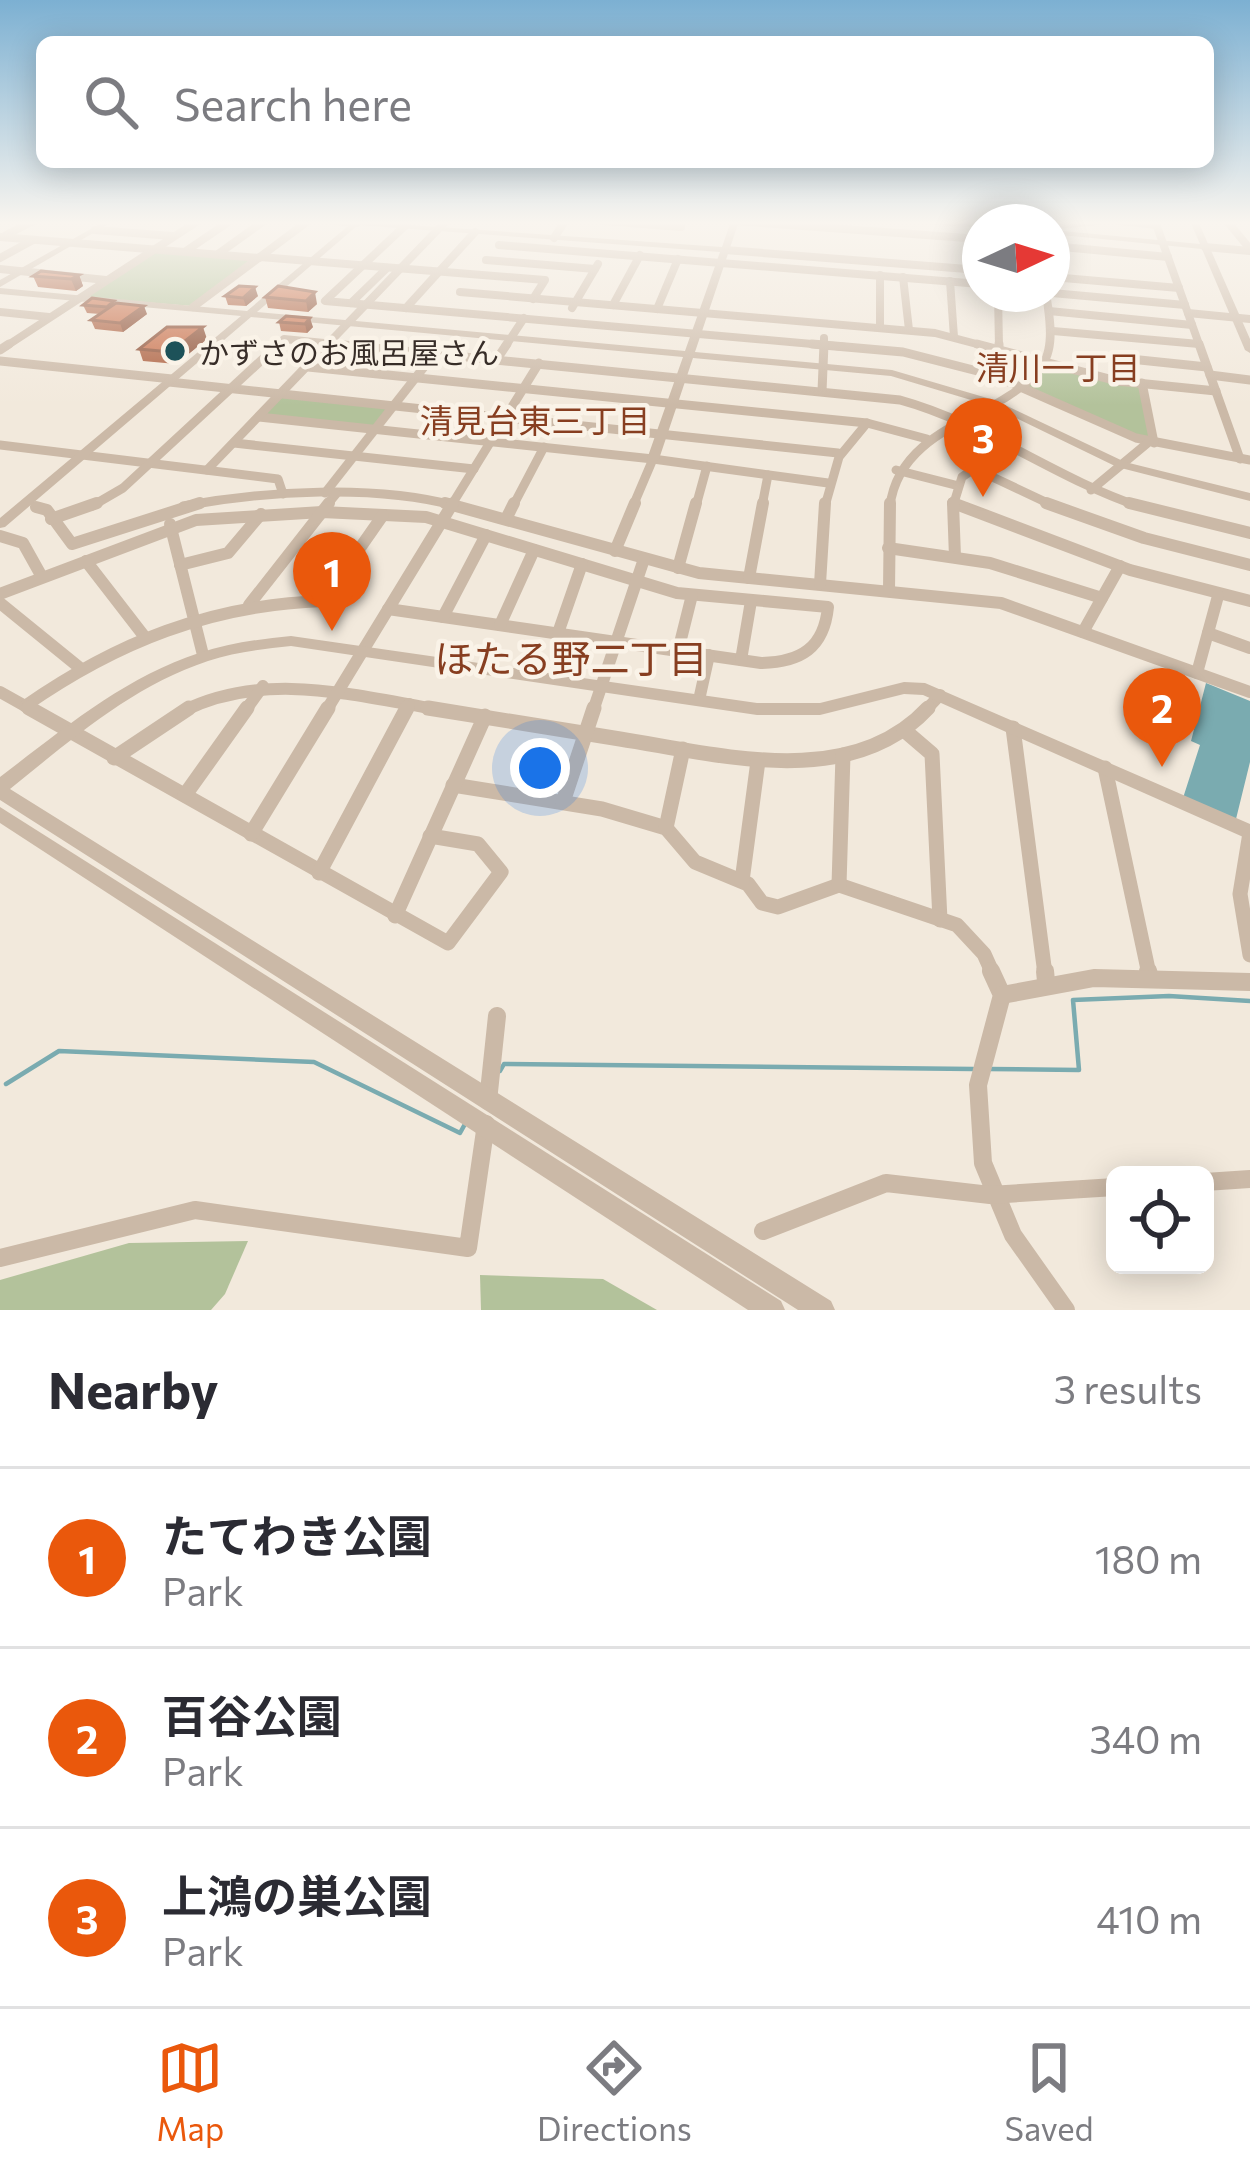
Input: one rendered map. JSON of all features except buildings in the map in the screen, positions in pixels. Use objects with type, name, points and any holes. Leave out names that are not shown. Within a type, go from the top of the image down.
[{"type":"street","points":[[0,350],[104,282]]},
{"type":"street","points":[[193,308],[227,282]]},
{"type":"street","points":[[0,524],[287,282]]},
{"type":"street","points":[[345,282],[325,301],[938,359],[1024,388],[1120,433],[1245,459]]},
{"type":"street","points":[[351,303],[372,282]]},
{"type":"street","points":[[207,470],[390,282]]},
{"type":"street","points":[[406,308],[430,282]]},
{"type":"street","points":[[445,311],[468,282]]},
{"type":"street","points":[[533,299],[544,282]]},
{"type":"street","points":[[565,322],[587,282]]},
{"type":"street","points":[[613,305],[625,282]]},
{"type":"street","points":[[657,309],[668,282]]},
{"type":"street","points":[[615,551],[653,459],[714,282]]},
{"type":"street","points":[[880,282],[880,328]]},
{"type":"street","points":[[904,282],[909,330]]},
{"type":"street","points":[[950,282],[954,337]]},
{"type":"street","points":[[1119,282],[1179,288]]},
{"type":"street","points":[[1177,282],[1245,459]]},
{"type":"street","points":[[1220,282],[1250,350]]},
{"type":"street","points":[[0,288],[823,365],[929,381],[995,404],[1120,465],[1250,497]]},
{"type":"street","points":[[460,292],[909,330],[954,337],[1117,381],[1216,391]]},
{"type":"street","points":[[1070,296],[1250,320]]},
{"type":"street","points":[[998,312],[999,349]]},
{"type":"street","points":[[889,591],[887,499],[896,470],[926,440],[1024,388],[1054,347],[1049,312]]},
{"type":"street","points":[[1061,312],[1192,325]]},
{"type":"street","points":[[1085,314],[1091,334]]},
{"type":"street","points":[[0,316],[51,317]]},
{"type":"street","points":[[496,359],[524,318]]},
{"type":"street","points":[[822,391],[825,323]]},
{"type":"street","points":[[1053,331],[1199,344]]},
{"type":"street","points":[[1105,336],[1117,381]]},
{"type":"street","points":[[51,519],[104,501],[284,339],[900,400],[960,422],[1091,490],[1250,533]]},
{"type":"street","points":[[249,605],[435,353]]},
{"type":"street","points":[[1111,357],[1250,380]]},
{"type":"street","points":[[0,361],[838,453]]},
{"type":"street","points":[[251,834],[539,363]]},
{"type":"street","points":[[308,367],[867,423],[926,440]]},
{"type":"street","points":[[1142,383],[1152,442]]},
{"type":"street","points":[[259,417],[653,459],[828,483]]},
{"type":"street","points":[[820,584],[828,483],[838,453],[867,423]]},
{"type":"street","points":[[1091,490],[1152,442]]},
{"type":"street","points":[[234,443],[474,469]]},
{"type":"street","points":[[0,446],[278,479],[283,494]]},
{"type":"street","points":[[0,459],[15,447]]},
{"type":"street","points":[[506,519],[544,447]]},
{"type":"street","points":[[955,557],[955,485],[969,466],[1006,447]]},
{"type":"street","points":[[678,568],[707,466]]},
{"type":"street","points":[[969,466],[1109,526],[1250,565]]},
{"type":"street","points":[[896,470],[955,485]]},
{"type":"street","points":[[749,578],[767,475]]},
{"type":"street","points":[[36,507],[47,510],[72,544],[198,502],[331,493],[453,503],[678,568],[1001,603],[1250,692]]},
{"type":"street","points":[[1109,526],[1124,502]]},
{"type":"street","points":[[952,503],[1120,566],[1250,602]]},
{"type":"street","points":[[0,508],[18,509]]},
{"type":"street","points":[[167,512],[203,656]]},
{"type":"street","points":[[0,594],[196,520],[322,512],[441,522],[692,595],[828,607],[827,630],[817,649],[793,660],[741,660],[388,609]]},
{"type":"street","points":[[180,566],[228,553],[261,513]]},
{"type":"street","points":[[25,706],[80,668],[194,618],[249,605],[322,601],[383,515]]},
{"type":"street","points":[[0,536],[20,540],[42,577]]},
{"type":"street","points":[[443,617],[486,536]]},
{"type":"street","points":[[888,548],[1035,574],[1102,598]]},
{"type":"street","points":[[500,625],[534,550]]},
{"type":"street","points":[[563,802],[644,560]]},
{"type":"street","points":[[86,561],[144,636]]},
{"type":"street","points":[[558,633],[582,564]]},
{"type":"street","points":[[1083,632],[1120,566]]},
{"type":"street","points":[[678,651],[692,595]]},
{"type":"street","points":[[1198,674],[1218,596]]},
{"type":"street","points":[[741,660],[751,601]]},
{"type":"street","points":[[0,603],[80,668]]},
{"type":"street","points":[[1208,634],[1250,648]]},
{"type":"street","points":[[772,1310],[487,1113],[0,789],[130,688],[203,656],[291,641],[699,700],[801,710],[904,688],[940,695],[1250,833],[1237,884],[1240,921],[1250,955]]},
{"type":"street","points":[[699,700],[709,655]]},
{"type":"street","points":[[185,795],[263,686]]},
{"type":"street","points":[[115,758],[188,706],[225,692],[263,686],[337,693],[758,761],[843,755],[904,730],[940,695]]},
{"type":"street","points":[[0,692],[448,943],[501,872],[478,844],[430,836]]},
{"type":"street","points":[[319,873],[409,704]]},
{"type":"street","points":[[395,916],[484,716]]},
{"type":"street","points":[[1013,728],[1046,981]]},
{"type":"street","points":[[904,730],[932,754],[940,920]]},
{"type":"street","points":[[666,828],[683,749]]},
{"type":"street","points":[[839,885],[843,755]]},
{"type":"street","points":[[742,881],[758,761]]},
{"type":"street","points":[[1105,768],[1150,978]]},
{"type":"street","points":[[453,784],[563,802],[666,828],[695,862],[742,881],[762,903],[778,907],[839,885],[957,926],[984,954],[1002,995],[982,1046],[979,1078],[979,1133],[990,1195],[1016,1247],[1066,1310]]},
{"type":"street","points":[[0,814],[487,1113],[822,1310]]},
{"type":"street","points":[[1002,995],[1046,981],[1094,976],[1250,982]]},
{"type":"street","points":[[0,1258],[195,1210],[468,1248],[497,1016]]},
{"type":"street","points":[[1214,1181],[1250,1179]]},
{"type":"street","points":[[763,1231],[886,1183],[990,1195],[1106,1188]]},
{"type":"green space","points":[[105,282],[224,282],[192,306],[82,297]]},
{"type":"green space","points":[[1046,364],[1142,383],[1150,441],[1024,388]]},
{"type":"green space","points":[[283,393],[395,405],[376,430],[259,417]]},
{"type":"green space","points":[[248,1241],[225,1294],[211,1310],[0,1310],[0,1280],[129,1243]]},
{"type":"green space","points":[[480,1275],[603,1279],[657,1310],[481,1310]]},
{"type":"water","points":[[1206,683],[1250,701],[1250,762],[1236,819],[1183,798],[1200,745],[1191,741]]},
{"type":"waterway","points":[[988,1069],[1079,1070],[1073,1000],[1169,996],[1250,1001]]},
{"type":"waterway","points":[[6,1084],[59,1051],[314,1062],[460,1133],[465,1124]]},
{"type":"waterway","points":[[500,1071],[504,1064],[973,1069]]},
{"type":"place","name":"かずさのお風呂屋さん","points":[[175,351]]},
{"type":"place","name":"上鴻の巣公園","points":[[983,497]]},
{"type":"place","name":"たてわき公園","points":[[332,631]]},
{"type":"place","name":"百谷公園","points":[[1162,767]]},
{"type":"district","name":"清川一丁目","points":[[1058,366]]},
{"type":"district","name":"清見台東三丁目","points":[[535,419]]},
{"type":"district","name":"ほたる野二丁目","points":[[571,657]]}]
